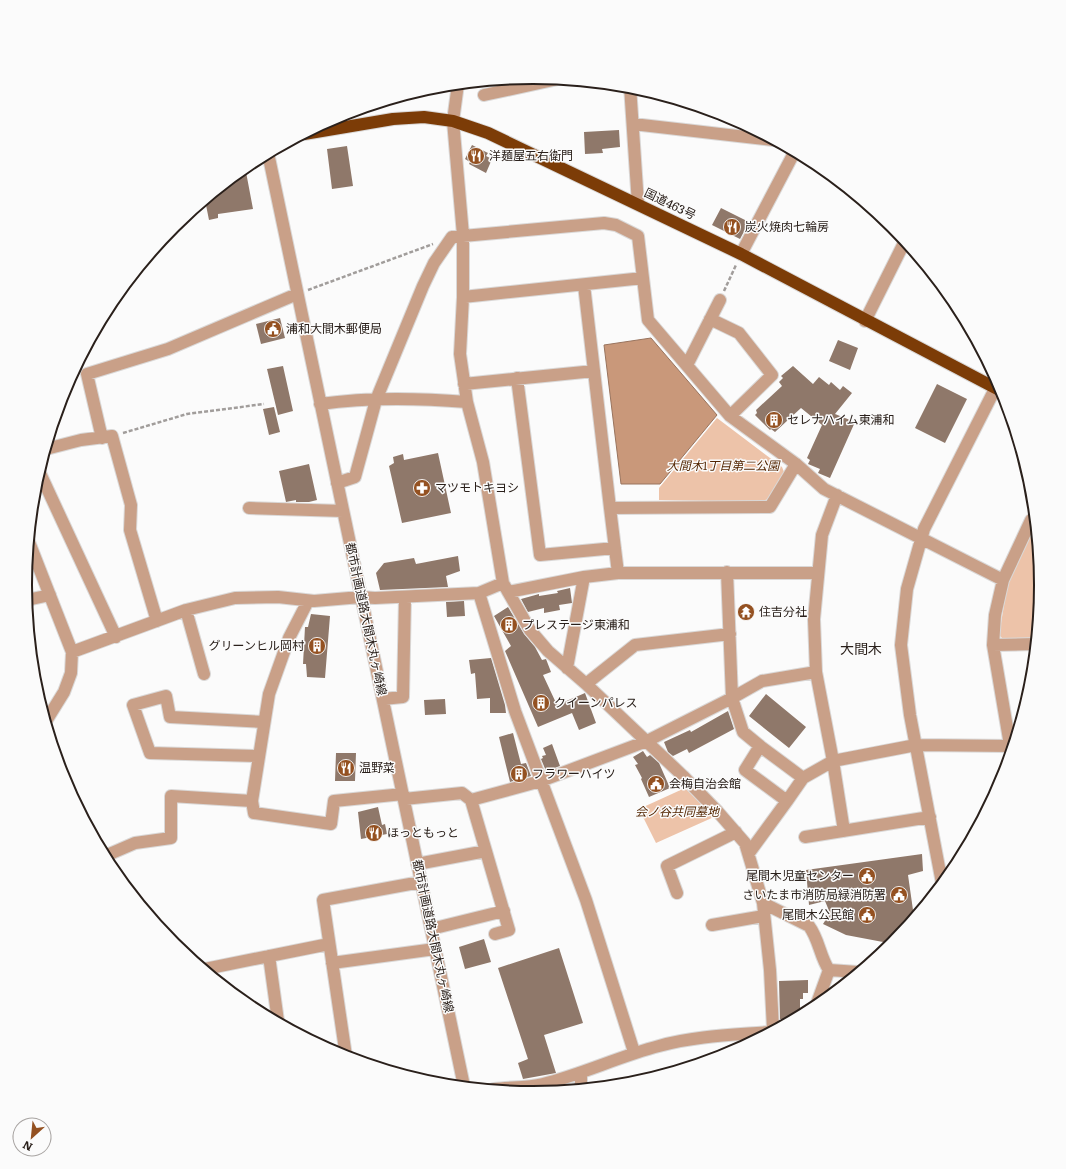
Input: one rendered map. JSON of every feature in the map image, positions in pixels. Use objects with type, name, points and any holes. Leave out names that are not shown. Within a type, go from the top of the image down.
[{"type":"highway","name":"国道463号","points":[[319,131],[393,119],[424,117],[453,121],[512,143],[741,254],[865,321],[992,385]]},
{"type":"street","points":[[484,95],[535,84]]},
{"type":"street","points":[[457,90],[453,121],[458,236],[463,297],[460,354],[466,402],[483,462],[505,588],[536,638],[647,741],[701,794],[745,843],[749,853],[764,916],[773,1024]]},
{"type":"street","points":[[631,93],[638,204]]},
{"type":"street","points":[[633,124],[762,139]]},
{"type":"street","points":[[741,254],[792,156]]},
{"type":"street","name":"都市計画道路大間木丸ヶ崎線","points":[[269,159],[463,1080]]},
{"type":"street","points":[[337,484],[355,477],[376,400],[426,281],[434,263],[458,236],[610,223],[638,236],[648,320],[730,416],[796,464],[824,489],[1003,580]]},
{"type":"street","points":[[865,321],[902,246]]},
{"type":"street","points":[[463,297],[643,278]]},
{"type":"street","points":[[584,285],[618,573]]},
{"type":"street","points":[[157,621],[130,530],[130,505],[87,374],[168,349],[297,294]]},
{"type":"street","points":[[687,366],[720,300]]},
{"type":"street","points":[[710,319],[739,333],[772,376],[730,416]]},
{"type":"street","points":[[464,384],[594,371]]},
{"type":"street","points":[[517,378],[540,555],[615,548]]},
{"type":"street","points":[[941,875],[910,715],[901,645],[906,589],[920,538],[996,393]]},
{"type":"street","points":[[320,404],[350,400],[429,399],[466,402]]},
{"type":"street","points":[[51,449],[81,440],[107,437]]},
{"type":"street","points":[[610,508],[770,507],[796,464]]},
{"type":"street","points":[[43,480],[116,636]]},
{"type":"street","points":[[837,495],[822,535],[814,619],[816,672],[833,761],[844,831]]},
{"type":"street","points":[[249,508],[343,511]]},
{"type":"street","points":[[1009,739],[993,645],[995,615],[1003,580],[1030,522]]},
{"type":"street","points":[[33,552],[72,652],[71,672],[64,692],[49,715]]},
{"type":"street","points":[[727,572],[732,698],[743,732],[803,778]]},
{"type":"street","points":[[72,652],[186,610],[220,601],[242,598],[278,597],[308,601],[361,597],[405,597],[479,593],[505,588],[618,573],[818,573]]},
{"type":"street","points":[[567,668],[584,577]]},
{"type":"street","points":[[479,593],[515,711],[586,900],[634,1052]]},
{"type":"street","points":[[32,599],[50,595]]},
{"type":"street","points":[[383,699],[403,697],[405,597]]},
{"type":"street","points":[[308,601],[289,638],[269,694],[252,802],[254,814],[331,824],[334,802],[462,793],[471,800],[510,930],[494,934]]},
{"type":"street","points":[[186,610],[204,674]]},
{"type":"street","points":[[586,684],[635,645],[730,634]]},
{"type":"street","points":[[993,645],[1031,644]]},
{"type":"street","points":[[471,800],[541,781],[647,741],[762,681],[816,672]]},
{"type":"street","points":[[259,756],[150,753],[133,705],[166,696],[170,717],[264,722]]},
{"type":"street","points":[[749,853],[803,778],[833,761],[916,745],[1006,748]]},
{"type":"street","points":[[760,746],[745,770],[786,801]]},
{"type":"street","points":[[110,854],[135,843],[171,838],[171,796],[252,802]]},
{"type":"street","points":[[805,837],[930,817]]},
{"type":"street","points":[[677,893],[667,866],[736,832]]},
{"type":"street","points":[[417,864],[486,851]]},
{"type":"street","points":[[345,1048],[323,900],[421,882]]},
{"type":"street","points":[[762,903],[809,926],[814,933],[825,964],[829,970]]},
{"type":"street","points":[[431,929],[504,911]]},
{"type":"street","points":[[712,925],[764,916]]},
{"type":"street","points":[[211,968],[329,944]]},
{"type":"street","points":[[332,963],[435,949]]},
{"type":"street","points":[[269,956],[277,1015]]},
{"type":"street","points":[[829,970],[851,971]]},
{"type":"street","points":[[820,995],[829,970]]},
{"type":"street","points":[[527,1086],[542,1084],[581,1073],[634,1052],[687,1040],[756,1033]]},
{"type":"street","points":[[581,1073],[581,1083]]},
{"type":"path","points":[[297,294],[458,236]]},
{"type":"path","points":[[720,300],[741,254]]},
{"type":"path","points":[[107,437],[187,414],[264,404]]},
{"type":"green space","name":"大間木1丁目第二公園","points":[[717,418],[782,467],[784,472],[768,499],[760,502],[659,500],[659,488]]},
{"type":"green space","points":[[1031,533],[1034,584],[1031,638],[1003,639],[999,635],[1011,573]]},
{"type":"green space","name":"会ノ谷共同墓地","points":[[685,788],[714,817],[656,843],[639,809]]},
{"type":"shaded area","points":[[651,338],[717,415],[660,484],[621,484],[604,345]]},
{"type":"building","points":[[619,130],[620,147],[602,149],[603,153],[585,154],[584,132]]},
{"type":"building","points":[[472,145],[488,153],[486,156],[492,159],[486,173],[469,164],[470,162],[465,159]]},
{"type":"building","points":[[347,146],[353,186],[332,189],[327,149]]},
{"type":"building","points":[[246,174],[253,209],[218,214],[218,218],[209,220],[206,205]]},
{"type":"building","points":[[721,208],[749,222],[740,239],[712,225]]},
{"type":"building","points":[[280,318],[285,338],[261,344],[256,324]]},
{"type":"building","points":[[838,340],[858,348],[850,370],[829,361]]},
{"type":"building","points":[[283,366],[293,411],[278,415],[267,369]]},
{"type":"building","name":"セレナハイム東浦和","points":[[793,366],[813,384],[819,377],[829,385],[831,382],[840,390],[843,386],[852,393],[835,414],[855,422],[830,478],[818,473],[820,469],[808,464],[810,460],[807,458],[822,425],[801,408],[775,432],[771,429],[770,430],[755,415],[757,413],[756,410],[782,386],[779,382],[783,378],[781,376]]},
{"type":"building","points":[[937,384],[967,399],[945,443],[915,428]]},
{"type":"building","points":[[274,407],[280,432],[269,435],[263,409]]},
{"type":"building","points":[[438,453],[451,513],[402,523],[389,466],[394,463],[393,457],[403,454],[404,460]]},
{"type":"building","points":[[309,464],[317,500],[309,502],[296,502],[296,500],[286,502],[279,471]]},
{"type":"building","points":[[458,556],[460,571],[446,576],[448,587],[380,590],[376,573],[384,563],[414,558],[416,564]]},
{"type":"building","points":[[570,588],[572,603],[559,605],[560,610],[544,613],[544,608],[528,612],[521,599],[539,594],[539,596],[558,593],[557,591]]},
{"type":"building","points":[[464,601],[465,616],[447,617],[446,602]]},
{"type":"building","points":[[508,607],[542,660],[546,659],[551,672],[543,675],[557,705],[585,693],[596,723],[579,730],[572,713],[538,727],[505,651],[511,646],[494,616]]},
{"type":"building","name":"グリーンヒル岡村","points":[[311,614],[330,616],[325,678],[307,677],[306,664],[303,664],[305,627],[308,627]]},
{"type":"building","points":[[491,658],[506,713],[490,713],[490,698],[477,699],[475,673],[471,674],[469,660]]},
{"type":"building","points":[[766,694],[806,727],[789,748],[749,716]]},
{"type":"building","points":[[445,699],[446,714],[425,715],[424,700]]},
{"type":"building","points":[[728,711],[734,729],[689,753],[687,749],[673,756],[668,752],[664,742],[690,730],[691,732]]},
{"type":"building","points":[[513,733],[521,764],[526,763],[531,776],[510,782],[499,737]]},
{"type":"building","points":[[552,744],[560,766],[546,771],[541,759],[543,758],[542,756],[546,755],[543,748]]},
{"type":"building","points":[[643,751],[647,757],[650,755],[659,763],[670,788],[649,797],[641,779],[642,778],[635,765],[638,764],[633,757]]},
{"type":"building","points":[[336,753],[356,753],[355,781],[335,781]]},
{"type":"building","points":[[378,807],[382,825],[385,824],[387,834],[361,839],[358,812]]},
{"type":"building","points":[[922,854],[923,871],[908,875],[913,911],[884,942],[846,935],[823,924],[830,913],[825,901],[809,905],[806,870]]},
{"type":"building","points":[[484,939],[491,962],[465,969],[459,947]]},
{"type":"building","points":[[559,948],[583,1023],[544,1035],[556,1073],[523,1079],[518,1063],[528,1059],[498,968]]},
{"type":"building","points":[[808,980],[808,993],[803,993],[803,999],[800,999],[800,1008],[781,1019],[780,1019],[779,981]]},
{"type":"place","name":"洋麺屋五右衛門","points":[[476,156]]},
{"type":"place","name":"炭火焼肉七輪房","points":[[732,227]]},
{"type":"place","name":"浦和大間木郵便局","points":[[273,329]]},
{"type":"place","name":"セレナハイム東浦和","points":[[774,420]]},
{"type":"place","name":"マツモトキヨシ","points":[[422,488]]},
{"type":"place","name":"住吉分社","points":[[746,612]]},
{"type":"place","name":"プレステージ東浦和","points":[[509,625]]},
{"type":"place","name":"グリーンヒル岡村","points":[[317,646]]},
{"type":"place","name":"クイーンパレス","points":[[541,703]]},
{"type":"place","name":"温野菜","points":[[346,768]]},
{"type":"place","name":"フラワーハイツ","points":[[519,774]]},
{"type":"place","name":"会梅自治会館","points":[[656,784]]},
{"type":"place","name":"ほっともっと","points":[[374,833]]},
{"type":"place","name":"尾間木児童センター","points":[[867,876]]},
{"type":"place","name":"さいたま市消防局緑消防署","points":[[899,895]]},
{"type":"place","name":"尾間木公民館","points":[[867,915]]},
{"type":"district","name":"大間木","points":[[861,649]]}]
